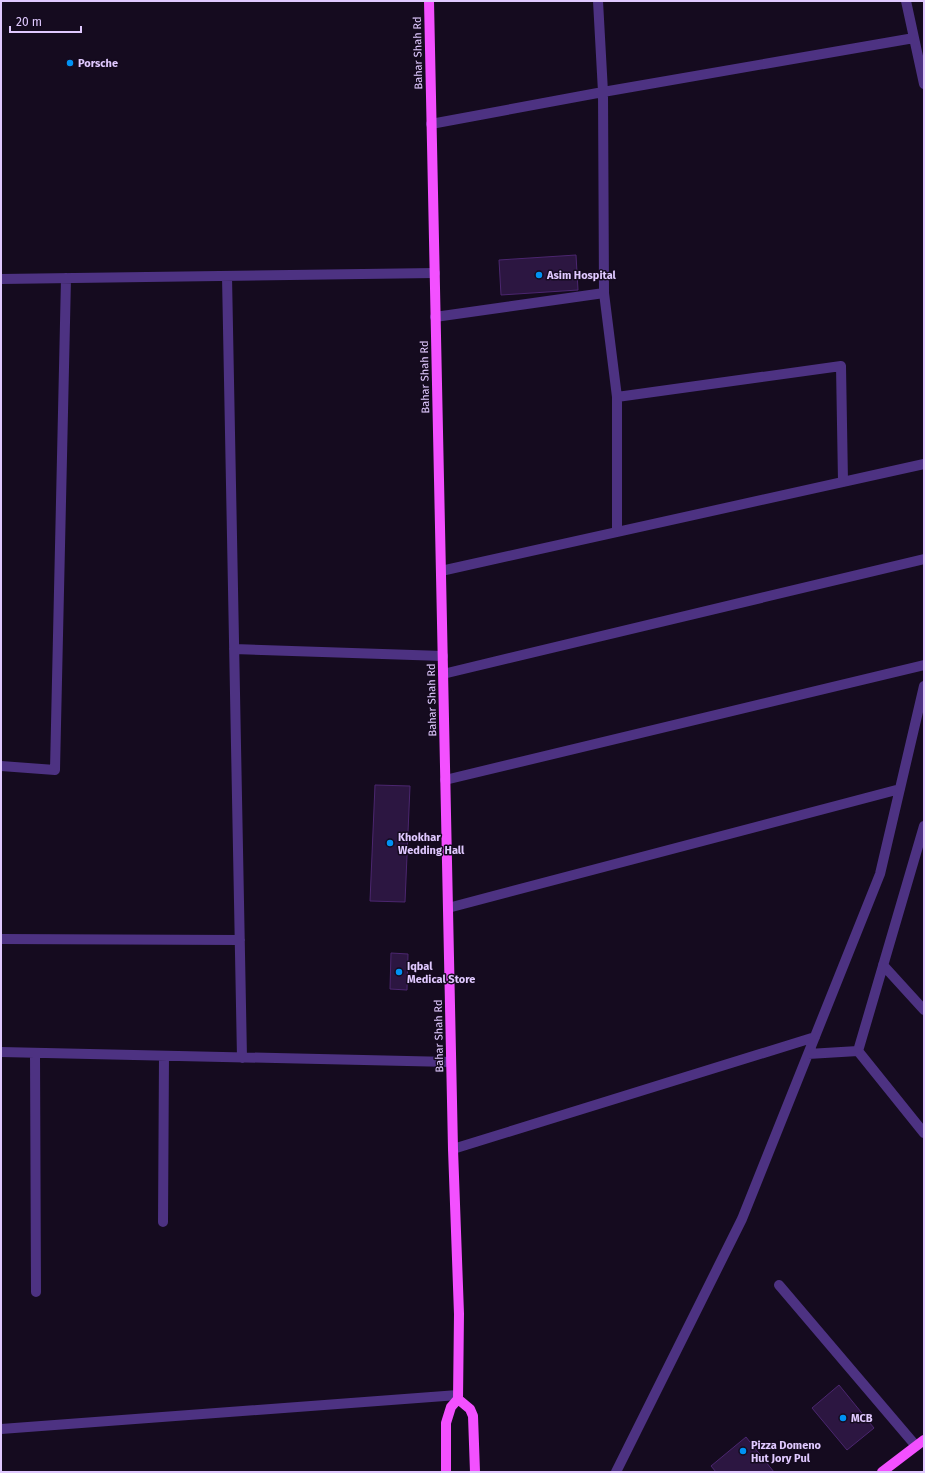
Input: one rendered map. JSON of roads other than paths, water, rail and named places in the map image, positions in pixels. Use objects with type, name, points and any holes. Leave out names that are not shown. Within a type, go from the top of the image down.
[{"type":"main road","name":"Bahar Shah Rd","points":[[429,1],[453,1149],[460,1314],[458,1397]]},
{"type":"main road","points":[[446,1472],[446,1423],[451,1407],[458,1397],[470,1409],[473,1416],[475,1472]]},
{"type":"main road","points":[[882,1472],[920,1443]]},
{"type":"street","points":[[598,1],[603,92],[604,293],[617,396],[617,532]]},
{"type":"street","points":[[906,1],[924,84]]},
{"type":"street","points":[[431,124],[603,92],[914,38]]},
{"type":"street","points":[[1,279],[435,272]]},
{"type":"street","points":[[227,276],[242,1058]]},
{"type":"street","points":[[1,766],[55,770],[66,278]]},
{"type":"street","points":[[436,317],[604,293]]},
{"type":"street","points":[[617,396],[841,366],[843,482]]},
{"type":"street","points":[[441,571],[924,464]]},
{"type":"street","points":[[443,674],[924,559]]},
{"type":"street","points":[[234,649],[443,656]]},
{"type":"street","points":[[445,780],[924,665]]},
{"type":"street","points":[[616,1472],[742,1219],[880,874],[924,686]]},
{"type":"street","points":[[448,908],[900,789]]},
{"type":"street","points":[[858,1051],[924,826]]},
{"type":"street","points":[[1,939],[240,940]]},
{"type":"street","points":[[883,965],[923,1008]]},
{"type":"street","points":[[453,1149],[815,1037]]},
{"type":"street","points":[[808,1054],[858,1051]]},
{"type":"street","points":[[858,1051],[924,1133]]},
{"type":"street","points":[[1,1052],[451,1062]]},
{"type":"street","points":[[35,1053],[36,1292]]},
{"type":"street","points":[[163,1222],[164,1056]]},
{"type":"street","points":[[779,1286],[920,1443]]},
{"type":"street","points":[[1,1429],[458,1397]]},
{"type":"place","name":"Porsche","points":[[70,63]]},
{"type":"place","name":"Asim Hospital","points":[[539,275]]},
{"type":"place","name":"Khokhar Wedding Hall","points":[[390,843]]},
{"type":"place","name":"Iqbal Medical Store","points":[[399,972]]},
{"type":"place","name":"MCB","points":[[843,1418]]},
{"type":"place","name":"Pizza Domeno Hut Jory Pul","points":[[743,1451]]}]
